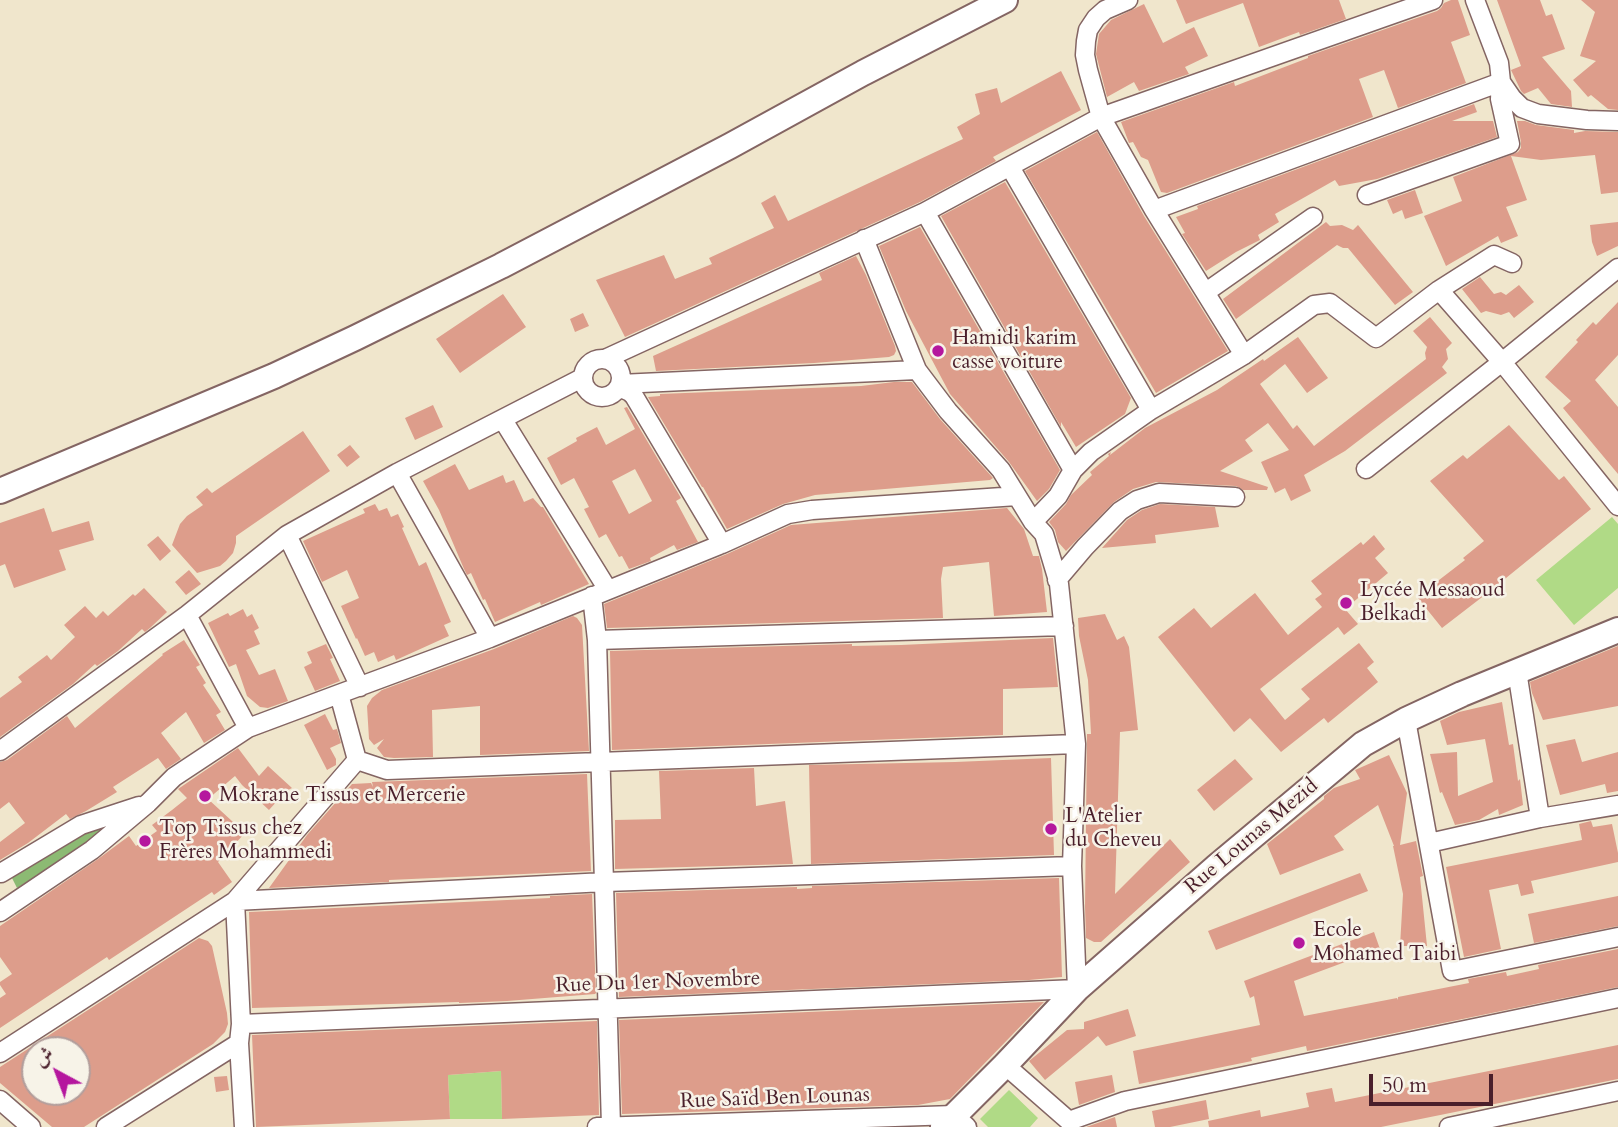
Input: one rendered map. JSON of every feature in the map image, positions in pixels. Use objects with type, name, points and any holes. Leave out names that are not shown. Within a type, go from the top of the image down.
[{"type":"main road","points":[[0,491],[274,376],[464,285],[1005,0]]},
{"type":"main road","name":"Rue Lounas Mezid","points":[[955,1123],[1077,989],[1216,867],[1363,744],[1406,720],[1618,630]]},
{"type":"street","points":[[1128,0],[1105,10],[1088,30],[1085,55],[1101,117],[1244,355]]},
{"type":"street","points":[[605,359],[618,368],[621,378],[615,393],[601,398],[587,391],[583,385],[583,371],[592,361],[605,359],[925,212],[1101,117],[1433,0]]},
{"type":"street","points":[[1367,195],[1510,144],[1500,99],[1499,63],[1475,0]]},
{"type":"street","points":[[1154,209],[1501,82]]},
{"type":"street","points":[[1501,82],[1522,108],[1538,114],[1618,121]]},
{"type":"street","points":[[1010,167],[1152,410]]},
{"type":"street","points":[[925,212],[1073,470]]},
{"type":"street","points":[[1206,292],[1313,217]]},
{"type":"street","points":[[864,239],[917,370],[948,411],[1001,470],[1033,522],[1044,534],[1057,580],[1076,744],[1072,866],[1077,989]]},
{"type":"street","points":[[1033,522],[1058,496],[1073,470],[1091,453],[1152,410],[1244,355],[1314,305],[1329,303],[1376,338],[1439,289],[1494,254],[1513,263]]},
{"type":"street","points":[[1366,469],[1618,268]]},
{"type":"street","points":[[1439,289],[1502,362],[1618,506]]},
{"type":"street","points":[[620,385],[917,370]]},
{"type":"street","points":[[0,751],[187,615],[287,535],[397,473],[582,378]]},
{"type":"street","points":[[620,385],[634,396],[722,544]]},
{"type":"street","points":[[503,420],[600,593],[597,640],[611,1126]]},
{"type":"street","points":[[397,473],[489,638]]},
{"type":"street","points":[[1057,580],[1120,511],[1137,500],[1159,493],[1235,497]]},
{"type":"street","points":[[0,912],[92,850],[148,803],[174,777],[248,728],[489,638],[722,544],[788,514],[812,510],[1017,496]]},
{"type":"street","points":[[287,535],[360,687]]},
{"type":"street","points":[[187,615],[248,728]]},
{"type":"street","points":[[597,640],[1064,626]]},
{"type":"street","points":[[1517,671],[1540,818]]},
{"type":"street","points":[[339,694],[357,760]]},
{"type":"street","points":[[1406,720],[1452,971],[1618,937]]},
{"type":"street","points":[[357,760],[387,770],[1076,744]]},
{"type":"street","points":[[0,1053],[235,901],[357,760]]},
{"type":"street","points":[[17,900],[1,872],[81,825],[148,803]]},
{"type":"street","points":[[1429,843],[1540,818],[1618,805]]},
{"type":"street","points":[[235,901],[605,883],[1072,866]]},
{"type":"street","points":[[235,901],[244,1127]]},
{"type":"street","name":"Rue Du 1er Novembre","points":[[240,1024],[1077,989]]},
{"type":"street","points":[[1005,1065],[1069,1121],[1125,1101],[1618,998]]},
{"type":"street","points":[[106,1127],[239,1043]]},
{"type":"street","points":[[1449,1127],[1618,1091]]},
{"type":"street","points":[[0,1100],[31,1127]]},
{"type":"street","name":"Rue Saïd Ben Lounas","points":[[597,1127],[955,1123]]},
{"type":"green space","points":[[1612,517],[1618,524],[1618,588],[1574,625],[1536,580]]},
{"type":"green space","points":[[111,823],[92,841],[17,888],[11,876],[79,833]]},
{"type":"green space","points":[[501,1071],[502,1119],[450,1119],[448,1075]]},
{"type":"green space","points":[[1009,1090],[1038,1118],[1030,1127],[988,1127],[980,1119]]},
{"type":"building","points":[[1176,0],[1339,0],[1346,19],[1259,47],[1243,3],[1186,24]]},
{"type":"building","points":[[1451,0],[1458,0],[1470,35],[1451,42],[1466,83],[1398,108],[1384,70],[1359,79],[1373,117],[1167,193],[1161,192],[1148,160],[1141,157],[1133,142],[1129,143],[1121,122],[1234,82],[1235,86],[1308,56],[1437,11]]},
{"type":"building","points":[[1497,0],[1540,0],[1546,16],[1552,14],[1565,49],[1542,57],[1571,91],[1572,107],[1551,104],[1538,88],[1524,94],[1521,91],[1511,70],[1521,66]]},
{"type":"building","points":[[1581,0],[1618,0],[1618,110],[1608,109],[1591,95],[1588,97],[1573,80],[1596,61],[1580,56],[1595,12]]},
{"type":"building","points":[[1144,4],[1163,43],[1194,27],[1208,56],[1185,67],[1189,74],[1139,91],[1134,82],[1107,97],[1096,54],[1099,34],[1111,20]]},
{"type":"building","points":[[1061,71],[1081,110],[993,157],[996,161],[920,202],[625,337],[596,280],[664,255],[675,279],[712,264],[709,258],[774,228],[761,203],[775,195],[788,221],[963,139],[957,127],[980,114],[975,94],[997,88],[1001,103]]},
{"type":"building","points":[[1474,104],[1477,112],[1452,121],[1493,121],[1497,137],[1377,179],[1339,186],[1335,180],[1275,214],[1279,222],[1258,235],[1260,240],[1206,271],[1182,234],[1185,233],[1176,217],[1198,209],[1197,206]]},
{"type":"building","points":[[1517,121],[1574,130],[1574,133],[1618,132],[1618,192],[1601,194],[1595,155],[1541,160],[1511,156],[1527,200],[1506,207],[1518,236],[1501,243],[1498,236],[1446,266],[1424,216],[1462,201],[1453,177],[1518,152],[1521,142]]},
{"type":"building","points":[[1097,132],[1144,216],[1228,351],[1156,393],[1025,171]]},
{"type":"building","points":[[1005,182],[1131,398],[1125,414],[1076,447],[1061,422],[1061,427],[941,216]]},
{"type":"building","points":[[1415,190],[1423,213],[1405,219],[1402,210],[1393,214],[1387,200]]},
{"type":"building","points":[[1326,222],[1330,226],[1342,225],[1353,230],[1358,225],[1413,292],[1395,305],[1348,248],[1337,245],[1236,319],[1223,299]]},
{"type":"building","points":[[1618,222],[1618,246],[1597,256],[1590,225]]},
{"type":"building","points":[[920,227],[1060,470],[1049,489],[1037,501],[1009,462],[950,394],[906,311],[879,246]]},
{"type":"building","points":[[856,256],[895,346],[894,355],[814,363],[656,371],[653,356],[822,280],[819,273]]},
{"type":"building","points":[[1480,277],[1494,294],[1501,292],[1506,295],[1519,285],[1534,302],[1514,318],[1509,312],[1501,315],[1486,311],[1481,313],[1462,289]]},
{"type":"building","points":[[503,294],[526,327],[460,373],[436,339]]},
{"type":"building","points":[[1618,302],[1618,355],[1595,380],[1618,407],[1618,474],[1563,408],[1571,401],[1545,377],[1593,322],[1596,325]]},
{"type":"building","points":[[583,313],[589,326],[575,332],[570,319]]},
{"type":"building","points":[[1430,317],[1452,343],[1446,349],[1448,359],[1442,367],[1447,373],[1345,451],[1304,475],[1311,491],[1291,501],[1285,488],[1275,493],[1261,462],[1289,450],[1268,423],[1245,440],[1253,451],[1220,471],[1268,487],[1267,490],[1156,482],[1133,489],[1114,502],[1066,551],[1058,542],[1055,530],[1049,522],[1108,454],[1145,428],[1217,390],[1298,337],[1328,378],[1307,393],[1285,364],[1260,384],[1293,429],[1297,425],[1314,446],[1426,359],[1427,347],[1413,331]]},
{"type":"building","points":[[912,382],[940,419],[993,478],[815,495],[783,504],[727,529],[648,397],[660,394],[861,386]]},
{"type":"building","points":[[433,405],[443,427],[415,440],[405,418]]},
{"type":"building","points":[[627,407],[681,498],[676,501],[698,542],[677,550],[674,545],[650,558],[651,561],[629,569],[606,534],[599,538],[584,509],[589,507],[574,478],[561,485],[547,458],[597,427],[606,445],[635,429],[624,408]],"holes":[[[635,469],[652,501],[629,514],[612,481]]]},
{"type":"building","points":[[1509,425],[1559,480],[1564,476],[1591,509],[1442,628],[1417,597],[1465,560],[1463,558],[1484,541],[1430,481],[1463,455],[1467,459]]},
{"type":"building","points":[[303,431],[330,471],[236,536],[233,553],[220,566],[197,573],[172,545],[180,524],[203,505],[196,497],[207,488],[212,493]]},
{"type":"building","points":[[350,445],[360,457],[347,467],[337,455]]},
{"type":"building","points":[[455,464],[469,490],[503,475],[506,483],[514,480],[524,502],[533,498],[543,507],[589,584],[495,622],[471,573],[467,575],[439,510],[423,481]]},
{"type":"building","points":[[375,504],[379,511],[387,508],[391,517],[398,514],[419,566],[426,562],[451,622],[444,625],[449,636],[396,660],[394,655],[378,662],[374,652],[365,656],[341,606],[359,598],[347,570],[322,582],[303,541],[365,513],[363,509]]},
{"type":"building","points":[[1160,504],[1215,507],[1219,527],[1155,535],[1156,543],[1102,548],[1127,520],[1142,510]]},
{"type":"building","points":[[44,508],[52,532],[89,521],[94,540],[59,550],[66,570],[14,588],[5,564],[0,566],[0,523]]},
{"type":"building","points":[[1007,508],[1024,529],[1033,556],[1039,556],[1047,612],[994,616],[989,562],[943,567],[943,618],[607,628],[604,604],[791,525]]},
{"type":"building","points":[[1374,535],[1385,549],[1375,558],[1388,573],[1345,609],[1358,624],[1344,635],[1338,627],[1260,689],[1285,720],[1310,699],[1301,689],[1359,643],[1374,662],[1367,668],[1378,682],[1328,723],[1324,718],[1281,752],[1250,718],[1234,732],[1158,637],[1194,608],[1211,628],[1255,593],[1288,635],[1322,607],[1315,599],[1322,594],[1311,581]]},
{"type":"building","points":[[158,536],[171,551],[160,561],[147,545]]},
{"type":"building","points":[[189,570],[201,584],[186,595],[175,582]]},
{"type":"building","points":[[144,588],[167,612],[145,632],[142,629],[118,651],[97,666],[95,664],[73,684],[0,737],[0,698],[22,682],[18,677],[47,655],[51,660],[75,637],[64,625],[85,606],[96,618],[103,611],[108,616]]},
{"type":"building","points":[[243,609],[247,617],[252,614],[259,628],[254,631],[260,644],[246,650],[259,675],[275,669],[288,701],[268,708],[260,707],[247,696],[236,664],[229,667],[208,623]]},
{"type":"building","points":[[1105,614],[1117,640],[1124,636],[1129,647],[1138,730],[1120,732],[1115,894],[1170,839],[1190,862],[1101,942],[1094,942],[1086,938],[1087,734],[1091,734],[1088,680],[1078,618]]},
{"type":"building","points":[[573,616],[582,625],[589,751],[480,755],[480,706],[432,710],[433,757],[384,757],[377,748],[384,739],[374,745],[369,739],[367,706],[382,690],[494,649]]},
{"type":"building","points":[[1053,638],[1058,687],[1003,689],[1003,735],[612,750],[610,651],[901,645]]},
{"type":"building","points":[[184,640],[200,665],[196,667],[206,683],[203,685],[221,712],[216,715],[225,730],[204,743],[186,712],[161,733],[181,759],[166,769],[158,758],[113,787],[117,792],[70,819],[66,814],[0,860],[0,842],[25,823],[9,802],[0,809],[0,762],[7,760],[67,716],[75,728],[162,654]]},
{"type":"building","points":[[326,644],[340,681],[315,691],[304,667],[312,663],[307,652]]},
{"type":"building","points":[[1618,646],[1618,706],[1543,720],[1530,682]]},
{"type":"building","points":[[1502,702],[1509,745],[1513,744],[1523,805],[1499,815],[1498,809],[1479,820],[1455,825],[1442,792],[1440,793],[1430,754],[1457,752],[1458,796],[1493,782],[1485,739],[1447,745],[1440,721],[1459,712]]},
{"type":"building","points":[[325,714],[333,730],[337,729],[341,743],[330,748],[336,765],[327,770],[304,725]]},
{"type":"building","points":[[1575,739],[1582,762],[1618,752],[1618,791],[1607,793],[1605,784],[1560,795],[1546,745]]},
{"type":"building","points":[[238,748],[259,776],[268,766],[292,788],[269,810],[235,776],[208,799],[245,833],[218,862],[232,882],[214,895],[212,892],[109,960],[107,957],[0,1028],[0,998],[6,994],[0,982],[12,974],[0,957],[0,926],[129,836],[136,846],[157,831],[152,825],[187,798],[178,789]]},
{"type":"building","points":[[1389,755],[1407,793],[1400,845],[1416,841],[1423,876],[1420,877],[1427,946],[1400,946],[1403,894],[1394,846],[1378,805],[1334,836],[1344,850],[1280,875],[1267,844],[1334,788],[1360,779],[1355,770]]},
{"type":"building","points":[[1051,758],[1054,855],[811,864],[809,765]]},
{"type":"building","points":[[1235,759],[1253,779],[1214,811],[1197,790]]},
{"type":"building","points":[[754,768],[756,806],[785,801],[793,864],[615,869],[615,820],[661,819],[659,771]]},
{"type":"building","points":[[587,774],[591,871],[269,888],[307,835],[352,784],[371,783],[373,787],[372,782]]},
{"type":"building","points":[[1591,821],[1593,827],[1612,824],[1618,862],[1531,881],[1534,893],[1521,896],[1518,884],[1489,890],[1501,949],[1464,957],[1446,867],[1582,840],[1579,824]]},
{"type":"building","points":[[1360,873],[1368,891],[1216,950],[1208,931]]},
{"type":"building","points":[[1059,878],[1062,977],[619,997],[616,893],[797,889],[812,886]]},
{"type":"building","points":[[592,894],[595,994],[459,1003],[252,1008],[249,912]]},
{"type":"building","points":[[1618,896],[1618,926],[1534,943],[1528,914]]},
{"type":"building","points":[[1374,932],[1380,949],[1294,981],[1304,1016],[1397,998],[1398,1000],[1398,997],[1469,983],[1468,979],[1506,972],[1507,976],[1539,969],[1538,965],[1618,949],[1618,987],[1307,1051],[1306,1046],[1251,1058],[1252,1061],[1139,1084],[1133,1051],[1260,1025],[1254,996],[1250,998],[1244,981]]},
{"type":"building","points":[[199,938],[208,941],[212,946],[227,1013],[228,1024],[225,1032],[213,1044],[84,1127],[52,1127],[27,1106],[91,1106],[91,1036],[48,1036]]},
{"type":"building","points":[[1044,1002],[950,1099],[918,1105],[622,1114],[619,1020]]},
{"type":"building","points":[[1128,1009],[1136,1036],[1106,1046],[1098,1036],[1045,1080],[1029,1061],[1067,1030],[1084,1029],[1084,1022]]},
{"type":"building","points":[[597,1021],[599,1115],[502,1119],[501,1071],[448,1075],[450,1119],[256,1127],[252,1035]]},
{"type":"building","points":[[1618,1045],[1618,1079],[1381,1127],[1209,1127],[1208,1121],[1260,1110],[1261,1117],[1309,1107],[1306,1093],[1332,1088],[1335,1102]]},
{"type":"building","points":[[21,1053],[21,1101],[0,1083],[0,1067]]},
{"type":"building","points":[[1112,1075],[1115,1092],[1079,1105],[1075,1082]]},
{"type":"building","points":[[227,1076],[229,1090],[216,1092],[214,1077]]},
{"type":"building","points":[[1206,1100],[1209,1119],[1170,1127],[1155,1127],[1152,1111]]},
{"type":"building","points":[[1115,1117],[1117,1127],[1086,1127]]},
{"type":"place","name":"Hamidi karim casse voiture","points":[[938,351]]},
{"type":"place","name":"Lycée Messaoud Belkadi","points":[[1346,603]]},
{"type":"place","name":"Mokrane Tissus et Mercerie","points":[[205,796]]},
{"type":"place","name":"L'Atelier du Cheveu","points":[[1051,829]]},
{"type":"place","name":"Top Tissus chez Frères Mohammedi","points":[[145,841]]},
{"type":"place","name":"Ecole Mohamed Taibi","points":[[1299,943]]}]
